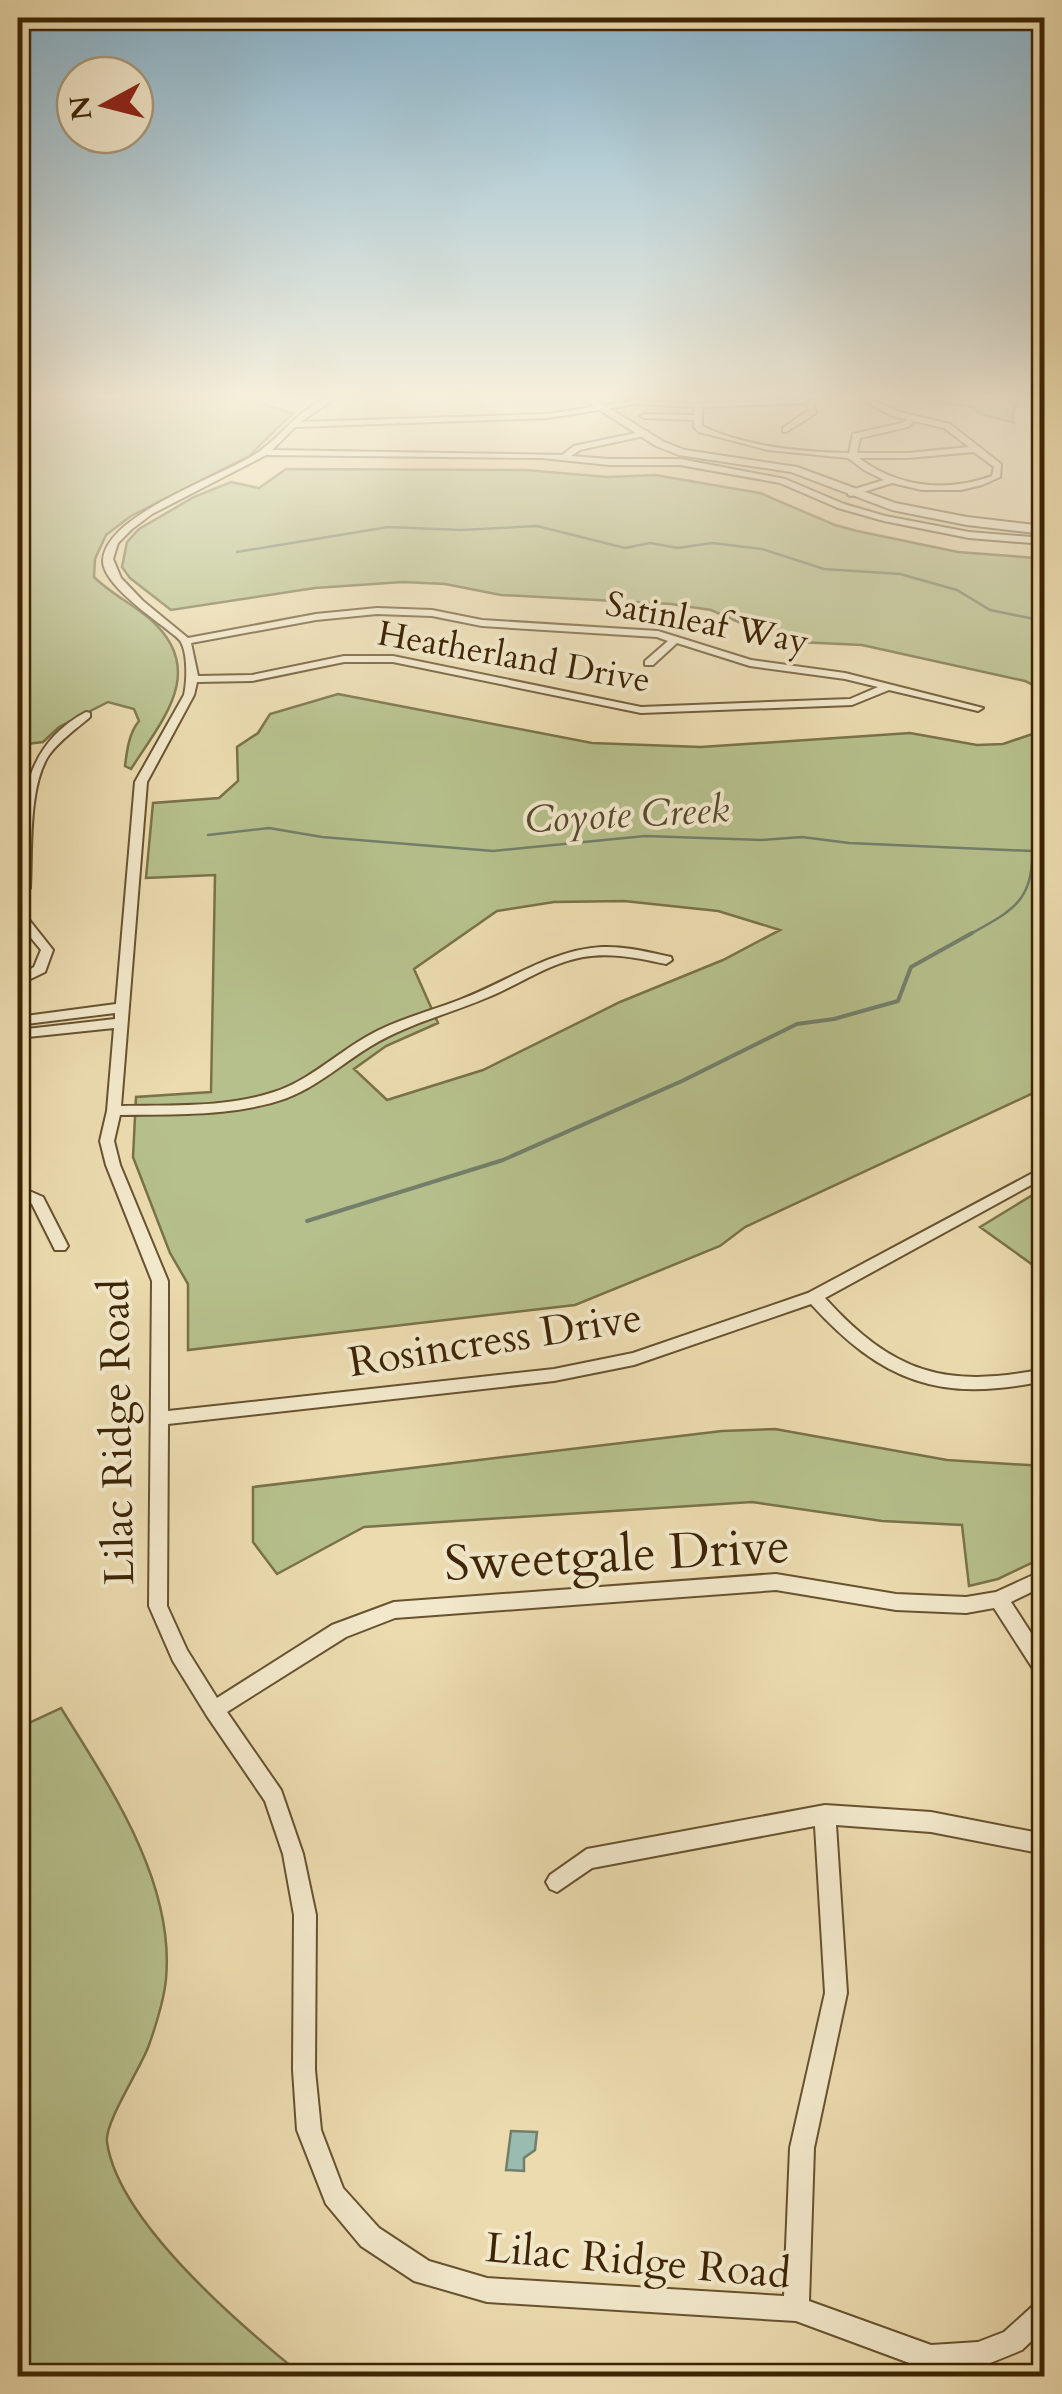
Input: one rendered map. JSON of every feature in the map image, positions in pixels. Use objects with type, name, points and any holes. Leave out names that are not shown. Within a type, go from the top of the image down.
[{"type":"street","points":[[154,512],[133,523],[113,543],[108,558],[110,574],[186,641],[193,679]]},
{"type":"street","points":[[866,512],[969,535],[1044,541]]},
{"type":"street","points":[[919,512],[967,522],[1044,530]]},
{"type":"street","name":"Satinleaf Way","points":[[186,641],[316,617],[406,611],[482,624],[639,632],[676,638],[750,662],[845,676],[978,708]]},
{"type":"street","points":[[649,663],[676,638]]},
{"type":"street","name":"Heatherland Drive","points":[[193,679],[252,678],[344,659],[393,659],[641,710],[852,702],[885,688]]},
{"type":"street","name":"Lilac Ridge Road","points":[[193,679],[185,705],[141,782],[114,1111],[107,1141],[160,1281],[158,1606],[180,1655],[274,1797],[293,1854],[306,1915],[304,2070],[308,2130],[334,2196],[370,2237],[422,2272],[487,2290],[796,2309],[931,2358],[978,2355],[1013,2341],[1044,2313]]},
{"type":"street","points":[[24,888],[22,846],[38,766],[52,746],[86,715]]},
{"type":"street","points":[[18,914],[47,950],[40,969],[18,982]]},
{"type":"street","points":[[114,1111],[238,1104],[278,1096],[307,1084],[386,1031],[464,1003],[561,957],[594,950],[639,952],[666,960]]},
{"type":"street","points":[[18,1021],[120,1015]]},
{"type":"street","points":[[18,1034],[120,1015]]},
{"type":"street","name":"Rosincress Drive","points":[[158,1419],[554,1375],[634,1359],[814,1297],[1044,1172]]},
{"type":"street","points":[[18,1191],[38,1200],[60,1246]]},
{"type":"street","points":[[814,1297],[855,1342],[893,1366],[935,1381],[976,1388],[1044,1375]]},
{"type":"street","name":"Sweetgale Drive","points":[[214,1710],[339,1630],[394,1610],[776,1582],[896,1602],[966,1605],[999,1599],[1044,1578]]},
{"type":"street","points":[[999,1599],[1044,1669]]},
{"type":"street","points":[[796,2309],[802,2148],[836,1993],[825,1815]]},
{"type":"street","points":[[557,1882],[587,1860],[825,1815],[931,1822],[1044,1844]]},
{"type":"green space","points":[[18,512],[139,512],[106,535],[95,559],[94,577],[150,619],[167,638],[176,657],[178,676],[166,713],[131,769],[125,766],[127,754],[139,721],[134,709],[108,702],[59,727],[43,742],[18,745]]},
{"type":"green space","points":[[169,512],[804,512],[857,531],[958,552],[1036,558],[1038,544],[1044,544],[1044,690],[1025,681],[862,645],[798,642],[764,633],[711,610],[671,604],[501,595],[445,584],[403,582],[315,588],[171,610],[122,567],[127,542],[139,529]]},
{"type":"green space","points":[[338,694],[592,743],[701,747],[910,733],[977,745],[1003,744],[1044,730],[1044,1088],[745,1227],[720,1246],[575,1305],[188,1350],[188,1284],[170,1253],[133,1157],[136,1097],[211,1092],[215,875],[146,878],[153,803],[219,798],[238,781],[237,747],[258,733],[270,714]],"holes":[[[624,901],[718,911],[780,930],[723,960],[620,1002],[483,1070],[387,1100],[354,1069],[386,1046],[438,1023],[414,969],[497,911],[554,902]]]},
{"type":"green space","points":[[1044,1188],[1044,1273],[980,1227]]},
{"type":"green space","points":[[775,1429],[947,1460],[1044,1466],[1044,1557],[998,1579],[969,1586],[962,1525],[882,1521],[752,1502],[364,1527],[277,1574],[253,1542],[253,1487],[722,1431]]},
{"type":"green space","points":[[61,1708],[135,1837],[150,1871],[166,1943],[166,1979],[157,2021],[108,2133],[116,2173],[134,2205],[186,2270],[303,2376],[18,2376],[18,1728]]},
{"type":"water","points":[[511,2131],[537,2132],[535,2150],[524,2158],[524,2171],[506,2170]]},
{"type":"waterway","points":[[237,552],[388,527],[461,530],[537,526],[625,548],[650,543],[678,548],[712,543],[762,549],[824,569],[900,574],[957,590],[990,610],[1044,621]]},
{"type":"waterway","name":"Coyote Creek","points":[[208,835],[269,828],[322,837],[493,851],[645,836],[762,840],[802,837],[849,843],[1032,851]]},
{"type":"waterway","name":"Coyote Creek","points":[[1032,851],[1044,839]]},
{"type":"waterway","points":[[972,933],[1016,904],[1029,883],[1032,851]]},
{"type":"waterway","points":[[307,1221],[503,1160],[682,1081],[797,1024],[834,1019],[898,1001],[911,967],[972,933]]},
{"type":"waterway","points":[[967,936],[972,933]]}]
